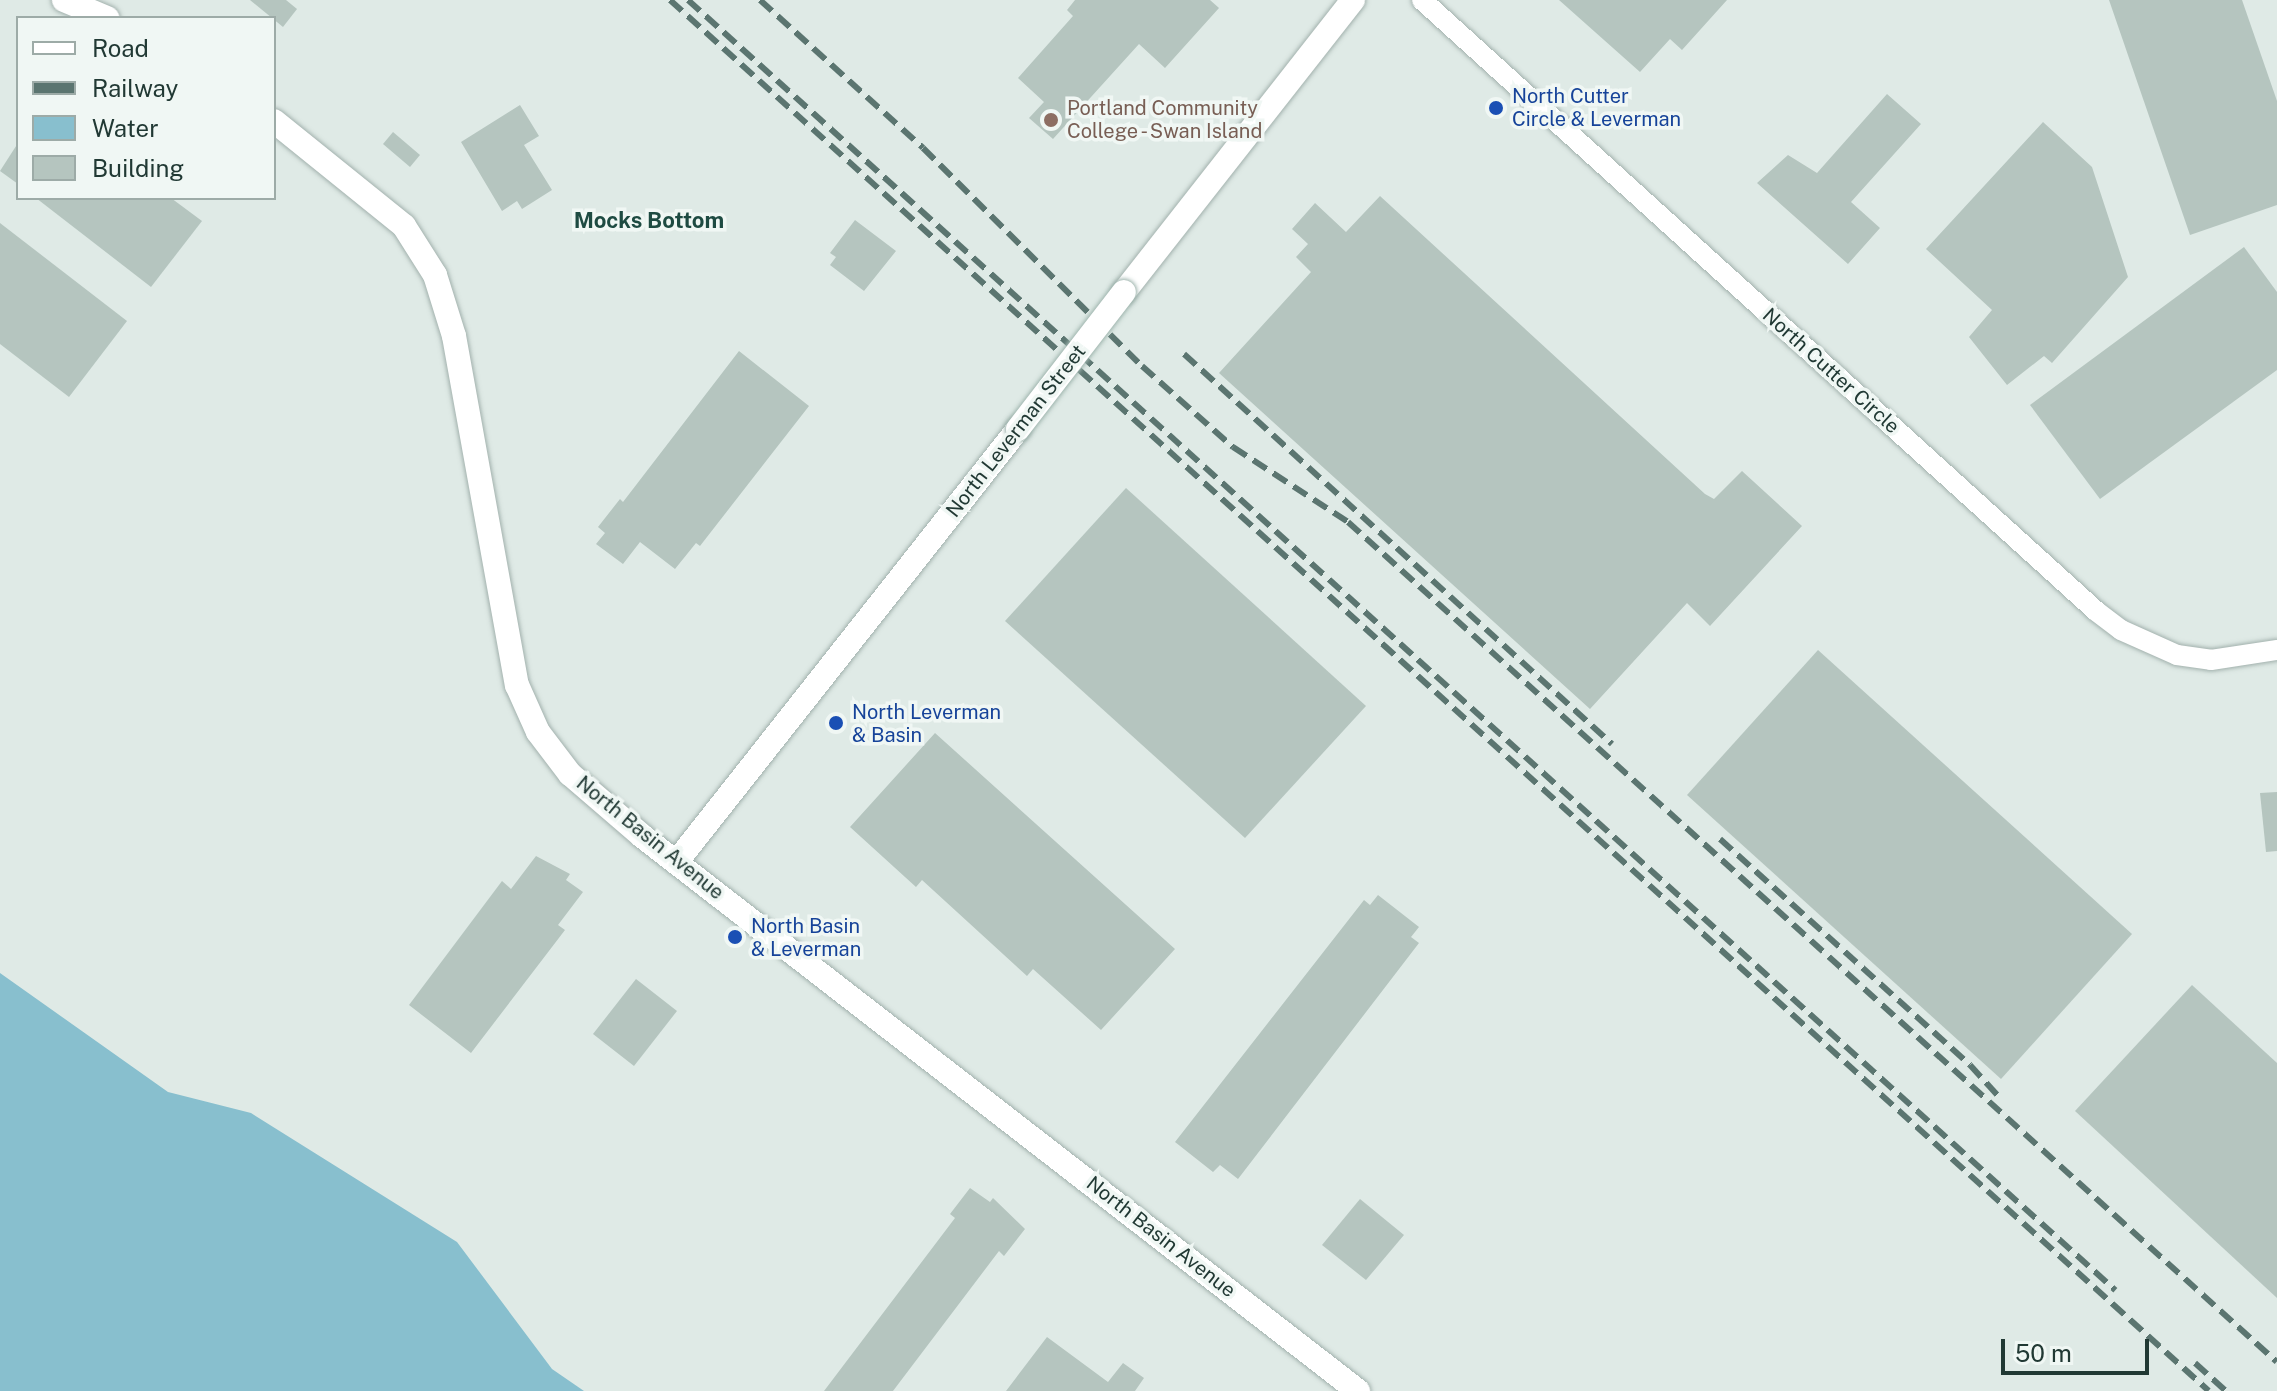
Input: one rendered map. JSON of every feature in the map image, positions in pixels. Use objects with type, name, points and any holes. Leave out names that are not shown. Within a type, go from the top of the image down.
[{"type":"street","points":[[64,0],[102,16]]},
{"type":"street","name":"North Leverman Street","points":[[678,860],[1353,0]]},
{"type":"street","name":"North Cutter Circle","points":[[1422,0],[2121,630],[2154,648],[2211,660],[2277,650]]},
{"type":"street","name":"North Basin Avenue","points":[[276,123],[390,213],[431,266],[449,312],[523,701],[570,774],[1358,1391]]},
{"type":"water","points":[[0,973],[168,1092],[251,1113],[457,1242],[552,1369],[584,1391],[0,1391]]},
{"type":"building","points":[[250,0],[286,0],[297,9],[283,27],[276,21],[276,16],[270,16]]},
{"type":"building","points":[[1075,0],[1210,0],[1219,8],[1165,68],[1139,44],[1053,139],[1029,118],[1044,102],[1018,78],[1073,16],[1067,10]]},
{"type":"building","points":[[1559,0],[1727,0],[1682,50],[1670,39],[1640,72]]},
{"type":"building","points":[[2109,0],[2242,0],[2277,101],[2277,205],[2190,235]]},
{"type":"building","points":[[1887,94],[1921,124],[1851,202],[1880,228],[1848,264],[1757,183],[1788,155],[1817,173]]},
{"type":"building","points":[[520,105],[539,136],[524,145],[552,190],[522,209],[517,201],[502,211],[461,142]]},
{"type":"building","points":[[2043,122],[2092,167],[2128,277],[2052,363],[2044,356],[2007,385],[1969,337],[1992,310],[1926,249]]},
{"type":"building","points":[[393,132],[420,155],[410,167],[383,144]]},
{"type":"building","points":[[16,146],[16,183],[0,171]]},
{"type":"building","points":[[1380,196],[1705,494],[1714,499],[1742,471],[1802,526],[1710,626],[1687,603],[1590,709],[1219,373],[1311,272],[1296,257],[1308,244],[1292,229],[1315,203],[1346,232]]},
{"type":"building","points":[[39,200],[174,200],[202,221],[151,287]]},
{"type":"building","points":[[855,220],[896,251],[864,291],[830,265],[836,257],[830,253]]},
{"type":"building","points":[[0,223],[127,321],[69,397],[0,344]]},
{"type":"building","points":[[2244,247],[2277,292],[2277,370],[2100,499],[2030,405]]},
{"type":"building","points":[[739,351],[809,406],[700,546],[696,543],[675,569],[640,542],[623,564],[596,544],[605,533],[598,527],[620,499],[623,502]]},
{"type":"building","points":[[1126,488],[1366,706],[1245,838],[1005,621]]},
{"type":"building","points":[[1818,650],[2132,934],[2001,1079],[1687,795]]},
{"type":"building","points":[[935,733],[1175,949],[1101,1030],[1033,969],[1027,976],[922,880],[916,887],[850,827]]},
{"type":"building","points":[[2277,792],[2277,851],[2266,852],[2260,793]]},
{"type":"building","points":[[536,856],[570,874],[566,880],[583,892],[558,925],[565,930],[471,1053],[409,1005],[502,881],[511,889]]},
{"type":"building","points":[[1378,895],[1419,927],[1411,937],[1419,943],[1238,1179],[1220,1165],[1213,1172],[1175,1142],[1364,900],[1370,905]]},
{"type":"building","points":[[636,979],[677,1011],[634,1066],[593,1034]]},
{"type":"building","points":[[2192,985],[2277,1063],[2277,1298],[2075,1111]]},
{"type":"building","points":[[970,1188],[990,1202],[993,1198],[1025,1229],[1004,1256],[999,1251],[893,1391],[824,1391],[955,1218],[950,1214]]},
{"type":"building","points":[[1360,1199],[1404,1235],[1366,1280],[1322,1245]]},
{"type":"building","points":[[1047,1337],[1108,1382],[1123,1363],[1144,1378],[1135,1391],[1006,1391]]},
{"type":"railway","points":[[670,0],[2209,1391]]},
{"type":"railway","points":[[688,0],[2115,1290]]},
{"type":"railway","points":[[760,0],[923,148],[1142,366],[1233,447],[1348,522],[2277,1362]]},
{"type":"railway","points":[[1184,354],[1612,744]]},
{"type":"railway","points":[[1720,839],[1970,1065],[1999,1097]]},
{"type":"railway","points":[[2195,1363],[2226,1391]]},
{"type":"place","name":"North Cutter Circle & Leverman","points":[[1496,108]]},
{"type":"place","name":"Portland Community College - Swan Island","points":[[1051,120]]},
{"type":"place","name":"North Leverman & Basin","points":[[836,723]]},
{"type":"place","name":"North Basin & Leverman","points":[[735,937]]},
{"type":"district","name":"Mocks Bottom","points":[[649,221]]}]
